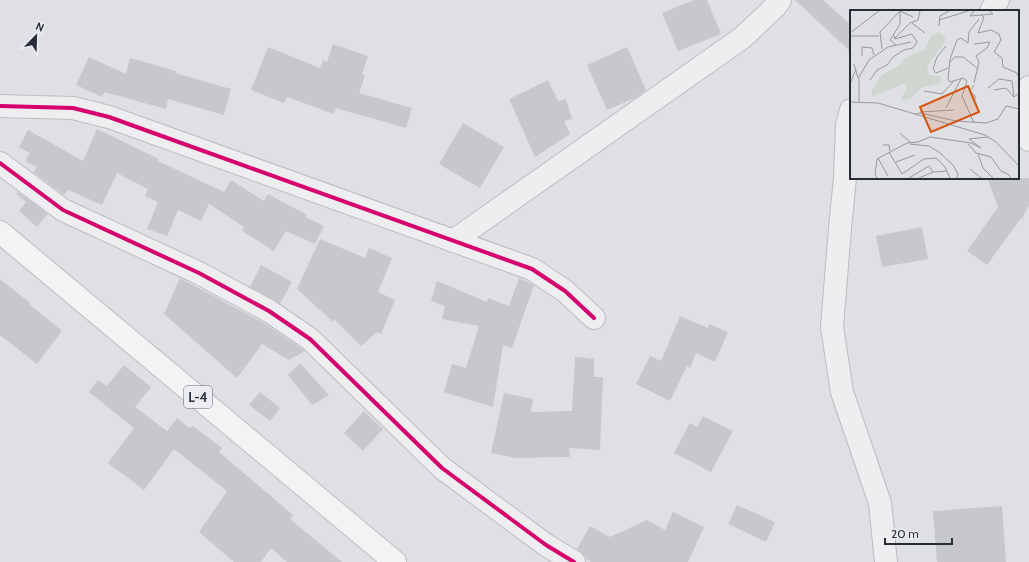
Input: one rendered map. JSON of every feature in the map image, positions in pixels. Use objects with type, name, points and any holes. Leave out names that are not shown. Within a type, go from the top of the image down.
[{"type":"main road","name":"L-4","points":[[0,232],[396,562]]},
{"type":"street","points":[[453,241],[742,38],[775,7],[780,0]]},
{"type":"street","points":[[992,10],[998,0]]},
{"type":"street","points":[[1029,87],[1022,105],[1020,127],[1029,140]]},
{"type":"street","points":[[0,106],[73,108],[109,117],[532,269],[565,291],[594,318]]},
{"type":"street","points":[[850,114],[847,124],[845,178],[832,327],[842,392],[880,503],[886,562]]},
{"type":"street","points":[[0,163],[63,210],[206,277],[269,311],[310,339],[442,468],[546,545],[574,562]]},
{"type":"building","points":[[694,0],[707,0],[721,34],[678,51],[662,13]]},
{"type":"building","points":[[795,0],[823,0],[850,24],[850,51]]},
{"type":"building","points":[[333,44],[368,56],[362,74],[365,76],[359,93],[412,108],[406,128],[336,108],[334,114],[287,97],[284,103],[251,90],[268,47],[320,68],[323,60],[327,62]]},
{"type":"building","points":[[627,47],[646,90],[635,98],[607,110],[587,65]]},
{"type":"building","points":[[89,57],[126,74],[130,58],[231,89],[224,115],[168,99],[166,109],[104,92],[102,97],[76,85]]},
{"type":"building","points":[[548,80],[558,101],[566,99],[572,119],[564,121],[570,134],[535,157],[509,99]]},
{"type":"building","points":[[463,123],[504,147],[480,188],[439,164]]},
{"type":"building","points":[[97,129],[159,159],[158,161],[224,192],[231,180],[264,201],[268,194],[307,215],[305,217],[324,226],[315,244],[286,231],[274,251],[242,231],[244,227],[209,204],[201,221],[178,210],[167,236],[147,229],[158,202],[145,196],[148,189],[117,173],[102,205],[68,190],[64,195],[33,172],[37,167],[25,161],[30,153],[19,147],[28,130],[83,161]]},
{"type":"building","points":[[1029,178],[1029,205],[1022,219],[1021,218],[987,265],[967,251],[998,207],[987,179]]},
{"type":"building","points":[[18,192],[48,214],[37,227],[19,211],[26,202],[16,194]]},
{"type":"building","points":[[922,227],[928,259],[882,267],[876,236]]},
{"type":"building","points":[[320,239],[365,258],[369,248],[392,258],[378,292],[395,300],[381,334],[377,332],[361,346],[334,319],[333,322],[297,289]]},
{"type":"building","points":[[261,265],[292,282],[280,304],[250,287]]},
{"type":"building","points":[[180,278],[262,322],[305,351],[289,360],[262,344],[237,378],[164,314]]},
{"type":"building","points":[[519,278],[534,285],[512,348],[503,345],[493,407],[444,392],[452,364],[466,368],[479,326],[442,319],[445,306],[431,301],[437,281],[487,302],[488,298],[509,306]]},
{"type":"building","points":[[0,279],[62,331],[37,364],[0,335]]},
{"type":"building","points":[[680,316],[708,328],[709,324],[728,332],[715,362],[696,353],[690,368],[687,366],[670,401],[636,384],[650,356],[661,361]]},
{"type":"building","points":[[575,357],[594,359],[594,377],[603,377],[600,450],[569,448],[570,457],[516,458],[491,453],[504,393],[533,399],[531,412],[572,411]]},
{"type":"building","points":[[300,363],[329,395],[312,405],[288,375]]},
{"type":"building","points":[[124,365],[151,387],[135,407],[167,431],[177,418],[189,428],[193,426],[222,448],[219,452],[293,515],[290,519],[342,562],[287,562],[271,548],[261,562],[234,562],[199,532],[227,491],[174,449],[144,490],[108,463],[134,428],[89,392],[98,380],[107,386]]},
{"type":"building","points":[[260,392],[280,408],[270,421],[249,405]]},
{"type":"building","points":[[364,411],[383,429],[363,451],[344,433]]},
{"type":"building","points":[[703,416],[733,431],[711,472],[674,453],[690,423],[697,427]]},
{"type":"building","points":[[737,505],[775,522],[766,542],[728,524]]},
{"type":"building","points":[[1002,506],[1006,562],[937,562],[933,511]]},
{"type":"building","points":[[673,512],[704,527],[688,562],[592,562],[586,559],[585,556],[577,549],[590,526],[610,537],[647,520],[665,530]]},
{"type":"cycle path","points":[[0,106],[73,108],[109,117],[532,269],[565,291],[594,318]]},
{"type":"cycle path","points":[[0,163],[63,210],[199,273],[269,311],[310,339],[442,468],[546,545],[574,562]]}]
